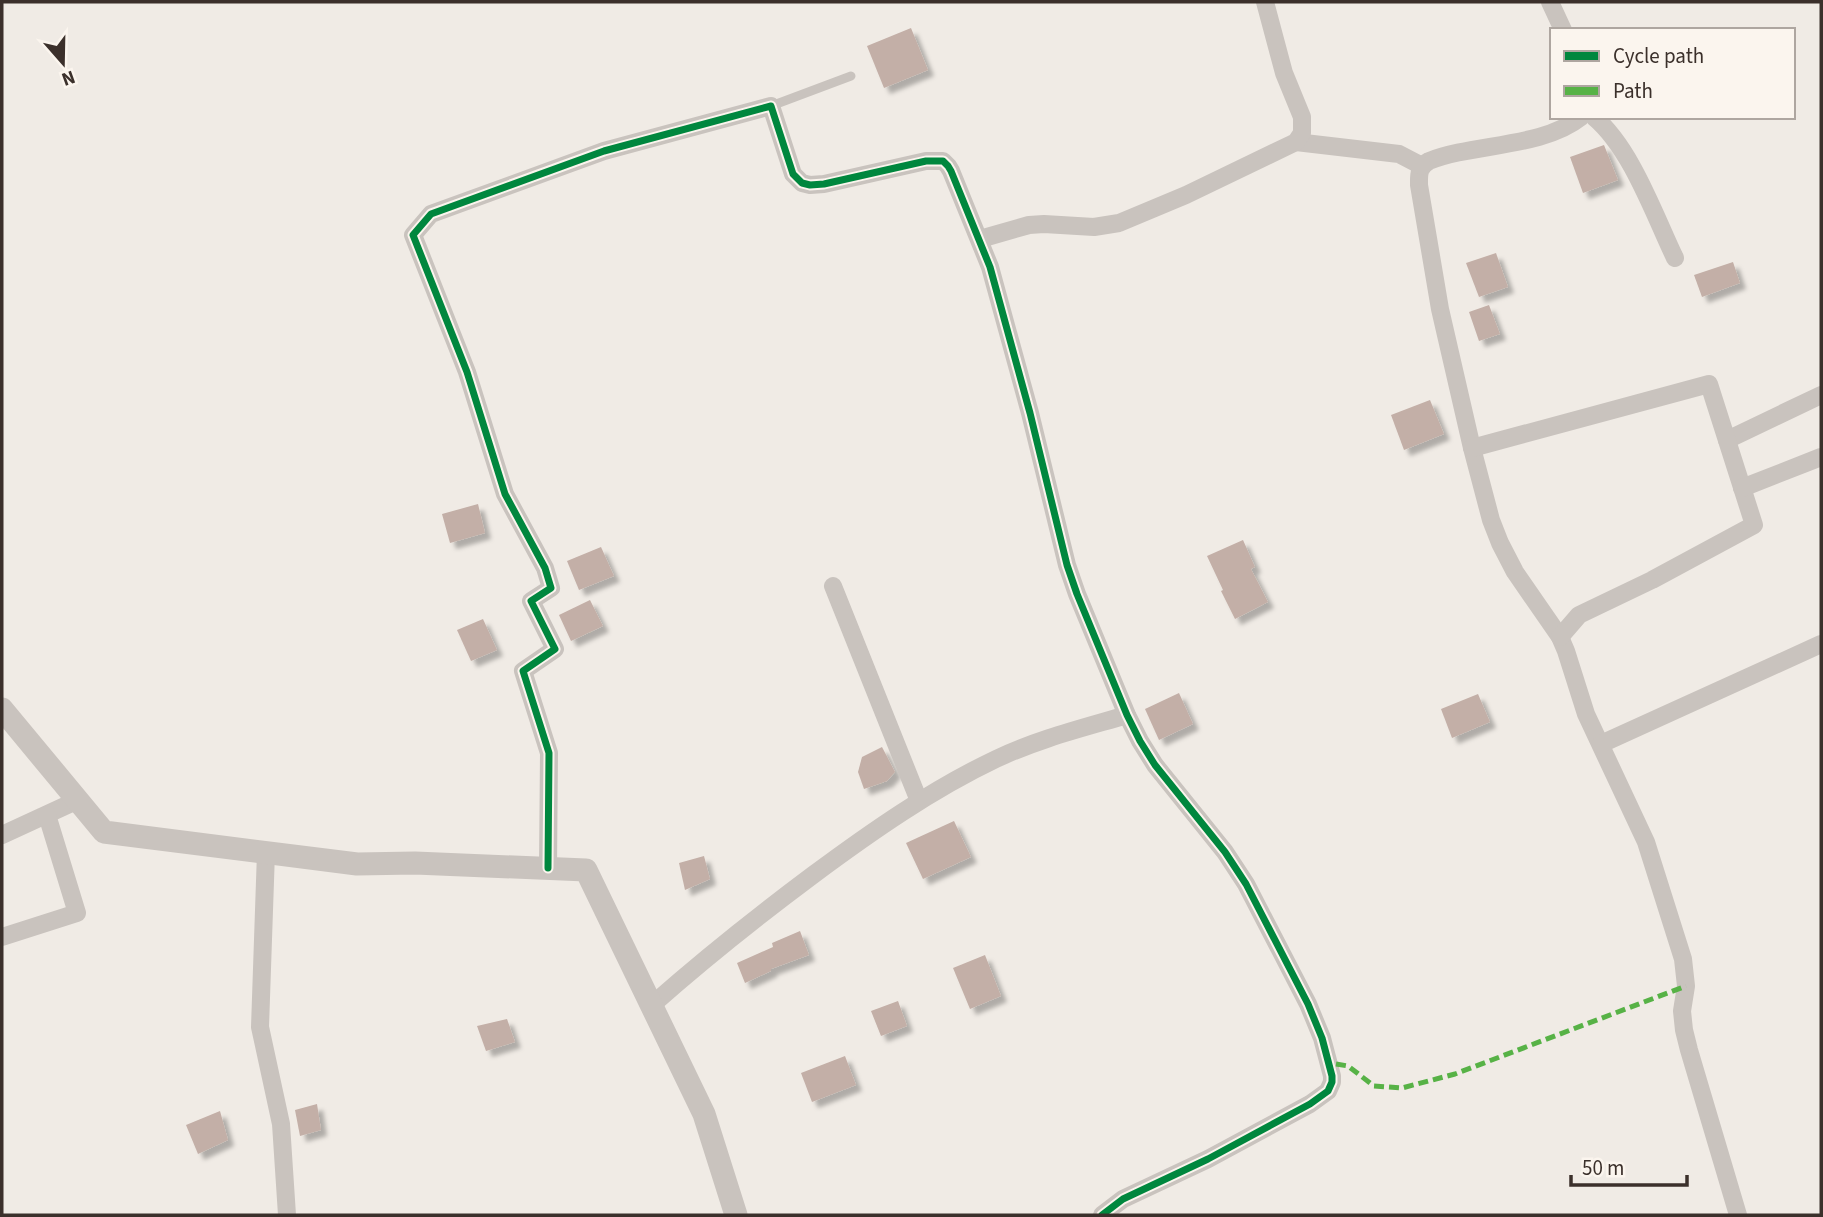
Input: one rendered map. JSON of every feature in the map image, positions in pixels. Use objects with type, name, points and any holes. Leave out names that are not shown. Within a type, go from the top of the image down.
[{"type":"street","points":[[979,239],[1029,225],[1094,227],[1119,223],[1186,195],[1296,142],[1302,134],[1302,117],[1284,73],[1265,2]]},
{"type":"street","points":[[1550,2],[1562,28]]},
{"type":"street","points":[[548,868],[549,753],[523,671],[555,649],[531,601],[551,588],[545,568],[505,494],[467,372],[412,235],[431,214],[604,150],[771,106],[793,174],[802,183],[824,184],[926,161],[943,161],[948,166],[990,267],[1030,413],[1067,565],[1127,715],[1147,754],[1225,852],[1251,894],[1308,1003],[1322,1038],[1332,1076],[1328,1091],[1310,1104],[1219,1153],[1123,1199],[1102,1215]]},
{"type":"street","points":[[1578,119],[1549,133],[1436,158],[1422,166],[1419,186],[1443,322],[1484,496],[1500,543],[1515,572],[1560,637],[1586,714],[1646,842],[1683,959],[1686,986],[1682,1011],[1684,1030],[1738,1215]]},
{"type":"street","points":[[1596,119],[1626,157],[1675,258]]},
{"type":"street","points":[[1296,142],[1399,154],[1422,166]]},
{"type":"street","points":[[1472,448],[1709,384],[1754,525],[1652,580],[1579,615],[1560,637]]},
{"type":"street","points":[[1727,440],[1821,395]]},
{"type":"street","points":[[1742,488],[1821,457]]},
{"type":"street","points":[[833,586],[919,801]]},
{"type":"street","points":[[1601,744],[1821,645]]},
{"type":"street","points":[[2,709],[104,832],[357,864],[415,863],[586,870],[704,1114],[736,1215]]},
{"type":"street","points":[[652,1005],[781,899],[862,838],[919,801],[996,759],[1075,730],[1127,715]]},
{"type":"street","points":[[2,835],[78,800]]},
{"type":"street","points":[[2,937],[77,913],[47,815]]},
{"type":"street","points":[[266,852],[260,1027],[281,1124],[287,1215]]},
{"type":"lane","points":[[771,106],[851,76]]},
{"type":"building","points":[[911,28],[928,70],[884,88],[867,46]]},
{"type":"building","points":[[1604,145],[1618,180],[1583,193],[1570,157]]},
{"type":"building","points":[[1496,253],[1508,287],[1479,297],[1466,263]]},
{"type":"building","points":[[1733,262],[1740,283],[1702,297],[1694,275]]},
{"type":"building","points":[[1489,305],[1500,334],[1479,341],[1469,312]]},
{"type":"building","points":[[1430,400],[1444,434],[1404,450],[1391,415]]},
{"type":"building","points":[[478,504],[485,533],[450,543],[442,514]]},
{"type":"building","points":[[1243,540],[1255,567],[1251,569],[1268,602],[1235,619],[1207,556]]},
{"type":"building","points":[[601,547],[614,576],[579,590],[567,561]]},
{"type":"building","points":[[590,600],[603,626],[571,641],[559,615]]},
{"type":"building","points":[[483,619],[497,650],[471,661],[457,630]]},
{"type":"building","points":[[1179,693],[1193,724],[1159,740],[1145,709]]},
{"type":"building","points":[[1478,694],[1490,722],[1452,738],[1441,709]]},
{"type":"building","points":[[882,747],[895,772],[887,781],[864,789],[858,772],[862,757]]},
{"type":"building","points":[[954,821],[971,857],[923,879],[906,843]]},
{"type":"building","points":[[704,856],[710,879],[685,890],[679,863]]},
{"type":"building","points":[[800,931],[809,955],[771,969],[745,983],[737,963]]},
{"type":"building","points":[[985,955],[1001,996],[970,1009],[953,968]]},
{"type":"building","points":[[898,1001],[907,1026],[881,1036],[871,1011]]},
{"type":"building","points":[[507,1019],[515,1042],[486,1051],[477,1026]]},
{"type":"building","points":[[845,1056],[856,1085],[812,1102],[801,1073]]},
{"type":"building","points":[[317,1104],[321,1130],[300,1136],[295,1110]]},
{"type":"building","points":[[220,1111],[228,1140],[198,1154],[186,1125]]},
{"type":"marked path","points":[[1336,1064],[1348,1066],[1374,1086],[1402,1088],[1455,1074],[1686,986]]},
{"type":"cycle path","points":[[548,868],[549,753],[523,671],[555,649],[531,601],[551,588],[545,568],[505,494],[467,372],[413,235],[431,214],[604,151],[771,106],[793,174],[802,183],[824,184],[926,161],[943,161],[951,171],[990,267],[1030,413],[1067,565],[1127,715],[1155,765],[1225,852],[1246,884],[1308,1004],[1322,1038],[1332,1076],[1328,1091],[1310,1104],[1208,1159],[1123,1199],[1102,1215]]}]
